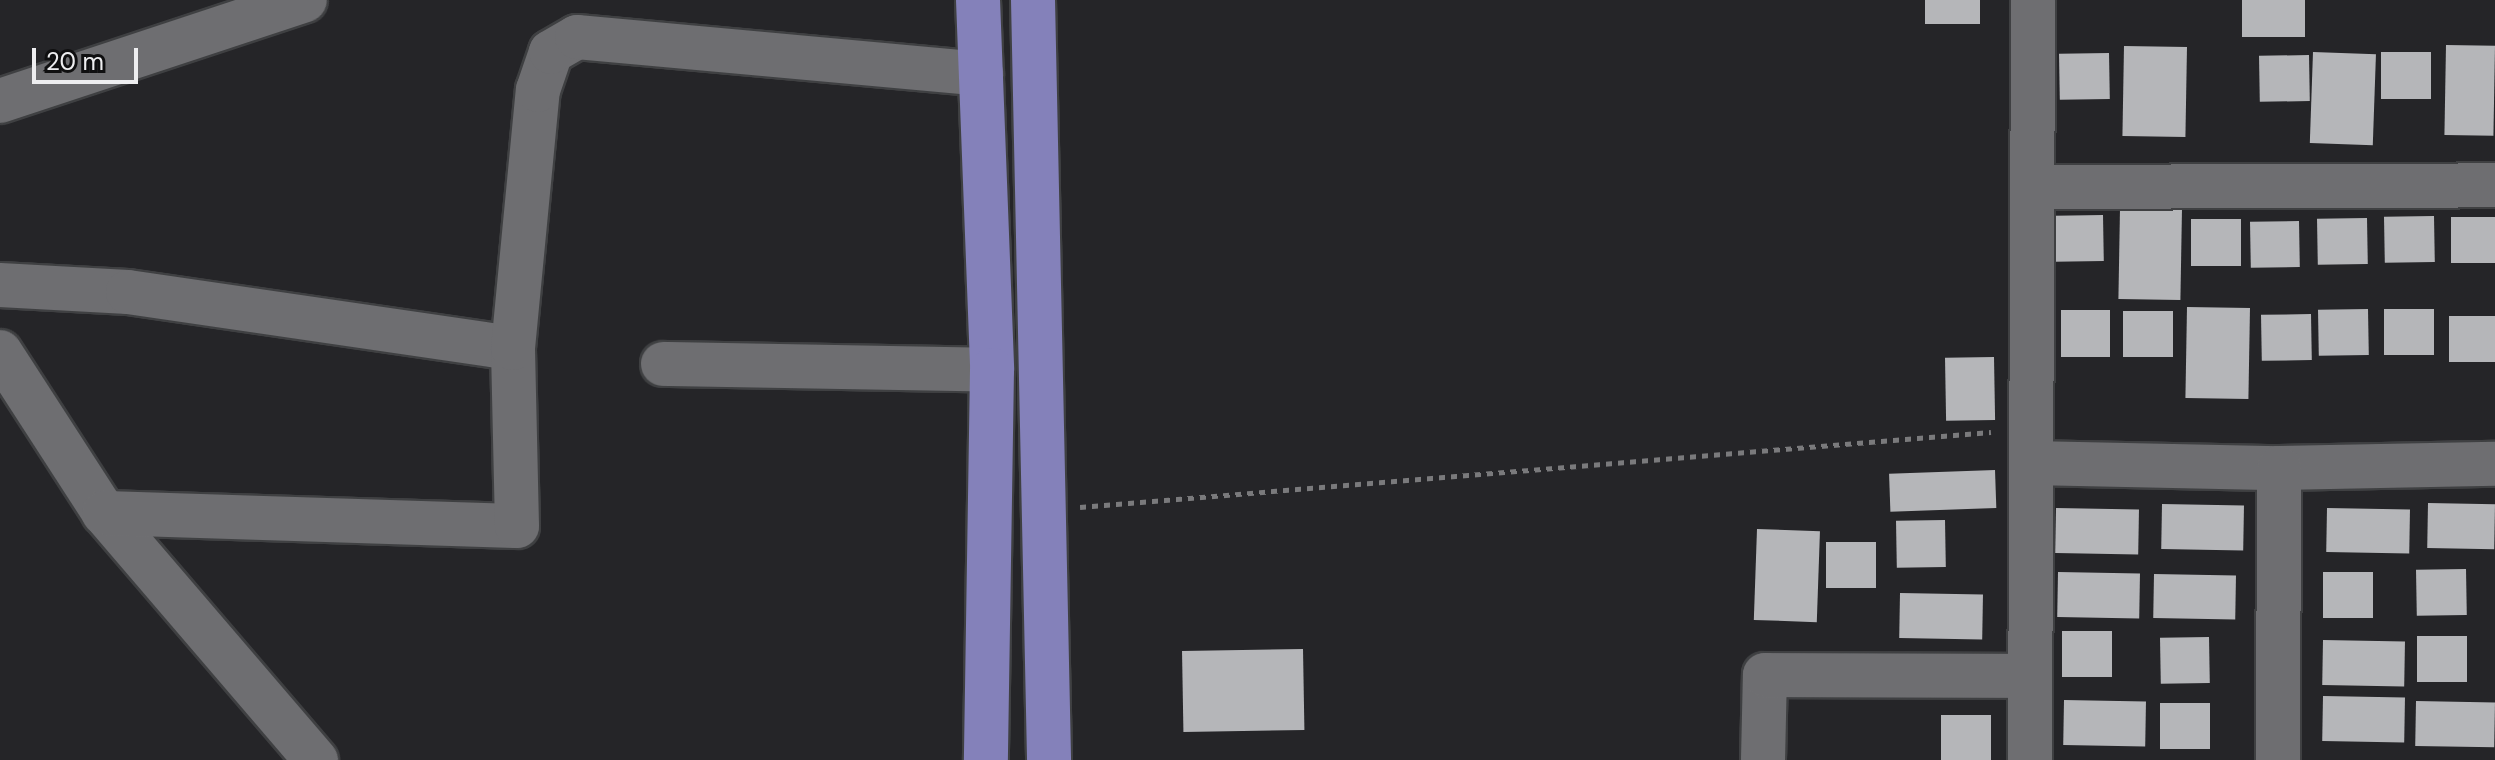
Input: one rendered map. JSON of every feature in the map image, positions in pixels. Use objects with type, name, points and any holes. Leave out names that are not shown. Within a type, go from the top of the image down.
[{"type":"main road","points":[[978,0],[992,370],[986,760]]},
{"type":"main road","points":[[1033,0],[1049,760]]},
{"type":"street","points":[[0,101],[305,0]]},
{"type":"street","points":[[2030,760],[2033,0]]},
{"type":"street","points":[[104,513],[517,526],[513,348],[538,90],[551,52],[577,37],[981,74]]},
{"type":"street","points":[[2032,187],[2495,185]]},
{"type":"street","points":[[0,285],[128,292],[513,348]]},
{"type":"street","points":[[0,352],[104,513],[316,760]]},
{"type":"street","points":[[663,364],[992,370]]},
{"type":"street","points":[[2031,445],[2279,468],[2495,464]]},
{"type":"street","points":[[2278,760],[2279,468]]},
{"type":"street","points":[[1763,760],[1765,675],[2030,676]]},
{"type":"path","points":[[1044,510],[2031,445]]},
{"type":"building","points":[[1925,0],[1980,0],[1980,24],[1925,24]]},
{"type":"building","points":[[2242,0],[2305,0],[2305,37],[2242,37]]},
{"type":"building","points":[[2446,45],[2495,46],[2493,136],[2444,135]]},
{"type":"building","points":[[2124,46],[2187,47],[2185,137],[2122,136]]},
{"type":"building","points":[[2313,52],[2376,54],[2373,145],[2310,143]]},
{"type":"building","points":[[2381,52],[2431,52],[2431,99],[2381,99]]},
{"type":"building","points":[[2109,53],[2110,99],[2060,100],[2059,54]]},
{"type":"building","points":[[2309,55],[2310,101],[2260,102],[2259,56]]},
{"type":"building","points":[[2120,208],[2182,209],[2180,300],[2118,299]]},
{"type":"building","points":[[2103,215],[2104,261],[2055,262],[2054,216]]},
{"type":"building","points":[[2434,216],[2435,262],[2385,263],[2384,217]]},
{"type":"building","points":[[2451,217],[2495,217],[2495,263],[2451,263]]},
{"type":"building","points":[[2367,218],[2368,264],[2318,265],[2317,219]]},
{"type":"building","points":[[2191,219],[2241,219],[2241,266],[2191,266]]},
{"type":"building","points":[[2299,221],[2300,267],[2251,268],[2250,222]]},
{"type":"building","points":[[2187,307],[2250,308],[2248,399],[2185,398]]},
{"type":"building","points":[[2368,309],[2369,355],[2319,356],[2318,310]]},
{"type":"building","points":[[2384,309],[2434,309],[2434,355],[2384,355]]},
{"type":"building","points":[[2061,310],[2110,310],[2110,357],[2061,357]]},
{"type":"building","points":[[2123,311],[2173,311],[2173,357],[2123,357]]},
{"type":"building","points":[[2311,314],[2312,360],[2262,361],[2261,315]]},
{"type":"building","points":[[2449,316],[2495,316],[2495,362],[2449,362]]},
{"type":"building","points":[[1994,357],[1995,420],[1946,421],[1945,358]]},
{"type":"building","points":[[1995,470],[1996,508],[1890,512],[1889,474]]},
{"type":"building","points":[[2428,503],[2495,504],[2494,549],[2427,548]]},
{"type":"building","points":[[2162,504],[2244,505],[2243,550],[2161,549]]},
{"type":"building","points":[[2056,508],[2139,509],[2138,554],[2055,553]]},
{"type":"building","points":[[2327,508],[2410,509],[2409,553],[2326,552]]},
{"type":"building","points":[[1945,520],[1946,567],[1897,568],[1896,521]]},
{"type":"building","points":[[1757,529],[1820,531],[1817,622],[1754,620]]},
{"type":"building","points":[[1826,542],[1876,542],[1876,588],[1826,588]]},
{"type":"building","points":[[2466,569],[2467,615],[2417,616],[2416,570]]},
{"type":"building","points":[[2058,572],[2140,573],[2139,618],[2057,617]]},
{"type":"building","points":[[2323,572],[2373,572],[2373,618],[2323,618]]},
{"type":"building","points":[[2154,574],[2236,575],[2235,619],[2153,618]]},
{"type":"building","points":[[1900,593],[1983,594],[1982,639],[1899,638]]},
{"type":"building","points":[[2062,631],[2112,631],[2112,677],[2062,677]]},
{"type":"building","points":[[2417,636],[2467,636],[2467,682],[2417,682]]},
{"type":"building","points":[[2209,637],[2210,683],[2161,684],[2160,638]]},
{"type":"building","points":[[2323,640],[2405,641],[2404,686],[2322,685]]},
{"type":"building","points":[[1303,649],[1304,730],[1183,732],[1182,651]]},
{"type":"building","points":[[2323,696],[2405,697],[2404,742],[2322,741]]},
{"type":"building","points":[[2064,700],[2146,701],[2145,746],[2063,745]]},
{"type":"building","points":[[2416,701],[2495,702],[2494,747],[2415,746]]},
{"type":"building","points":[[2160,703],[2210,703],[2210,749],[2160,749]]},
{"type":"building","points":[[1941,715],[1991,715],[1991,760],[1941,760]]}]
